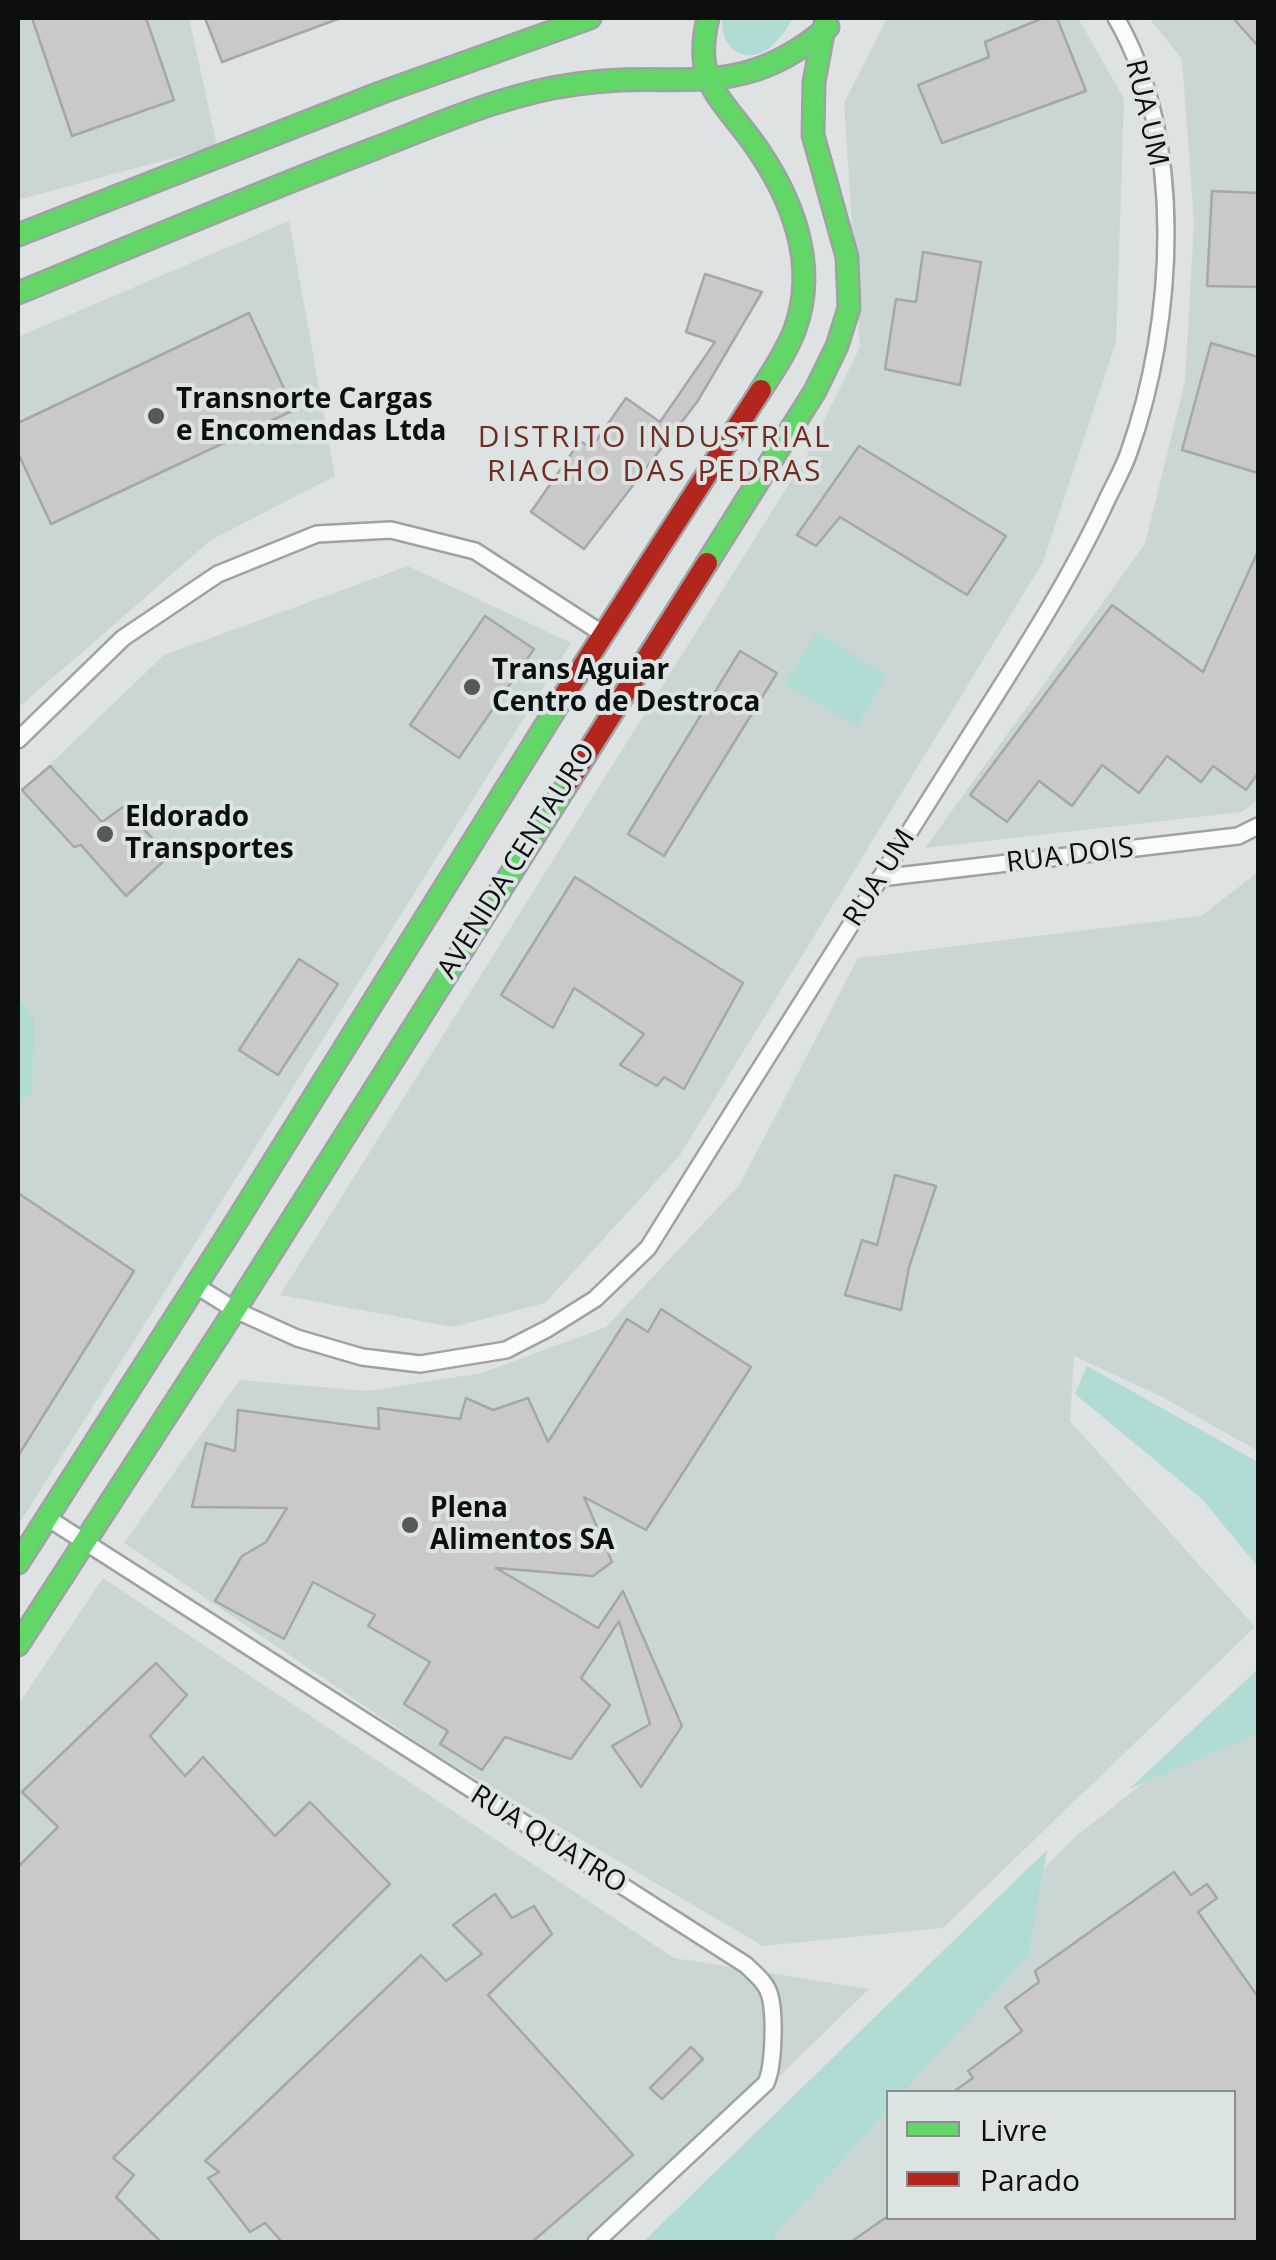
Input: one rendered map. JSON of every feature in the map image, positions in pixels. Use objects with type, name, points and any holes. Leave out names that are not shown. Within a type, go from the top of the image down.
[{"type":"street","points":[[18,235],[380,92],[590,18]]},
{"type":"street","points":[[707,81],[702,41],[708,18]]},
{"type":"street","name":"RUA UM","points":[[195,1286],[234,1310],[297,1338],[362,1357],[420,1364],[506,1350],[596,1299],[648,1248],[1083,550],[1134,436],[1156,354],[1166,255],[1160,154],[1143,73],[1116,18]]},
{"type":"street","points":[[18,293],[246,198],[478,109],[562,86],[608,80],[707,81],[769,64],[829,22]]},
{"type":"street","name":"AVENIDA CENTAURO","points":[[18,1645],[750,496],[837,346],[849,308],[847,257],[813,135],[814,82],[829,22]]},
{"type":"street","name":"AVENIDA CENTAURO","points":[[18,1562],[775,368],[796,328],[803,293],[803,260],[799,232],[786,194],[707,81]]},
{"type":"street","points":[[18,740],[122,638],[218,574],[317,534],[391,530],[474,550],[603,634]]},
{"type":"street","name":"RUA DOIS","points":[[880,878],[1238,836],[1258,826]]},
{"type":"street","name":"RUA QUATRO","points":[[46,1517],[746,1965],[764,1983],[770,1997],[772,2071],[766,2083],[596,2242]]},
{"type":"shaded area","points":[[18,18],[189,18],[217,146],[18,200]]},
{"type":"shaded area","points":[[887,18],[1078,18],[1124,99],[1116,342],[1043,562],[680,1155],[545,1303],[453,1327],[280,1295],[806,457],[860,347],[844,103]]},
{"type":"shaded area","points":[[1149,18],[1258,18],[1258,800],[1242,812],[925,848],[1145,544],[1185,381],[1194,223],[1182,59]]},
{"type":"shaded area","points":[[289,221],[335,476],[211,540],[18,708],[18,337]]},
{"type":"shaded area","points":[[408,566],[571,643],[18,1526],[18,795],[164,655]]},
{"type":"shaded area","points":[[1258,872],[1258,1451],[1160,1396],[1074,1356],[1070,1421],[1255,1627],[943,1928],[763,1946],[437,1755],[124,1543],[240,1380],[367,1391],[482,1373],[606,1327],[740,1184],[858,958],[1201,916]]},
{"type":"shaded area","points":[[103,1578],[674,1958],[869,1989],[609,2242],[18,2242],[18,1705]]},
{"type":"shaded area","points":[[1242,1706],[1258,1713],[1258,2242],[657,2242],[739,2169],[1076,1836]]},
{"type":"green space","points":[[722,18],[793,18],[771,46],[749,55],[729,44]]},
{"type":"green space","points":[[816,632],[887,675],[856,726],[785,684]]},
{"type":"green space","points":[[18,996],[34,1018],[32,1095],[18,1101]]},
{"type":"green space","points":[[1087,1366],[1258,1462],[1258,1567],[1202,1499],[1075,1394]]},
{"type":"green space","points":[[1258,1669],[1258,1733],[1129,1789]]},
{"type":"green space","points":[[1047,1850],[1028,1955],[905,2090],[886,2090],[886,2111],[774,2235],[780,2242],[643,2242]]},
{"type":"building","points":[[32,18],[146,18],[174,100],[72,136]]},
{"type":"building","points":[[205,18],[337,18],[338,19],[222,62]]},
{"type":"building","points":[[1043,18],[1057,18],[1086,91],[942,143],[918,85],[989,57],[985,42]]},
{"type":"building","points":[[1233,18],[1258,18],[1258,46]]},
{"type":"building","points":[[1212,191],[1258,193],[1258,287],[1207,286]]},
{"type":"building","points":[[923,252],[981,262],[960,385],[885,369],[896,299],[916,302]]},
{"type":"building","points":[[705,274],[762,292],[697,402],[584,549],[531,512],[580,441],[591,448],[626,398],[660,422],[715,342],[686,332]]},
{"type":"building","name":"Transnorte Cargas e Encomendas Ltda","points":[[249,313],[294,410],[51,524],[18,453],[18,423]]},
{"type":"building","points":[[1211,343],[1258,357],[1258,473],[1182,450]]},
{"type":"building","points":[[859,446],[1006,536],[967,595],[840,517],[816,546],[797,535]]},
{"type":"building","points":[[1258,551],[1258,773],[1246,790],[1213,766],[1201,782],[1167,756],[1139,793],[1102,765],[1072,806],[1039,781],[1007,822],[970,795],[1112,605],[1203,672]]},
{"type":"building","name":"Trans Aguiar Centro de Destroca","points":[[485,616],[534,649],[459,758],[410,725]]},
{"type":"building","points":[[740,651],[777,673],[664,856],[628,834]]},
{"type":"building","name":"Eldorado Transportes","points":[[50,766],[102,822],[123,807],[169,856],[126,896],[81,845],[74,847],[22,790]]},
{"type":"building","points":[[575,877],[743,983],[684,1089],[664,1077],[657,1086],[620,1065],[644,1034],[574,988],[553,1028],[501,995]]},
{"type":"building","points":[[299,959],[338,984],[278,1075],[239,1050]]},
{"type":"building","points":[[895,1175],[936,1186],[909,1267],[901,1310],[845,1295],[862,1240],[877,1245]]},
{"type":"building","points":[[18,1193],[134,1271],[18,1456]]},
{"type":"building","points":[[661,1309],[751,1367],[646,1530],[584,1497],[612,1562],[593,1576],[496,1568],[598,1628],[623,1591],[682,1726],[641,1787],[612,1746],[650,1724],[619,1621],[581,1678],[610,1705],[571,1759],[505,1737],[482,1770],[440,1744],[448,1731],[404,1704],[430,1662],[368,1626],[375,1615],[313,1582],[284,1639],[215,1601],[242,1556],[266,1542],[287,1508],[192,1507],[206,1443],[235,1451],[238,1410],[379,1429],[378,1408],[460,1419],[466,1398],[493,1410],[528,1398],[548,1442],[627,1319],[648,1332]]},
{"type":"building","points":[[156,1663],[187,1695],[150,1736],[185,1776],[203,1757],[275,1836],[310,1802],[390,1884],[113,2158],[134,2175],[116,2197],[161,2242],[18,2242],[18,1867],[58,1827],[22,1792]]},
{"type":"building","points":[[1174,1872],[1191,1895],[1207,1884],[1217,1898],[1198,1912],[1258,1997],[1258,2242],[851,2242],[885,2218],[1236,2220],[1236,2090],[956,2090],[973,2078],[968,2071],[1022,2031],[1005,2007],[1039,1982],[1035,1971]]},
{"type":"building","points":[[495,1894],[512,1918],[534,1906],[552,1934],[488,1995],[633,2155],[532,2242],[282,2242],[265,2223],[250,2232],[208,2178],[219,2172],[205,2161],[421,1955],[446,1981],[482,1954],[453,1925]]},
{"type":"building","points":[[691,2047],[703,2059],[662,2099],[650,2088]]},
{"type":"traffic: fast","points":[[18,235],[380,93],[590,18]]},
{"type":"traffic: fast","points":[[708,18],[704,39],[706,72],[719,98],[779,184],[802,255],[802,304],[795,329],[761,390]]},
{"type":"traffic: fast","points":[[707,563],[815,391],[837,346],[849,308],[847,257],[813,135],[814,82],[826,18]]},
{"type":"traffic: fast","points":[[18,293],[286,183],[500,102],[577,84],[736,75],[796,51],[828,27]]},
{"type":"traffic: fast","points":[[18,1563],[565,694]]},
{"type":"traffic: fast","points":[[18,1645],[570,780]]},
{"type":"traffic: jam","points":[[565,694],[761,390]]},
{"type":"traffic: jam","points":[[570,780],[707,563]]},
{"type":"place","name":"Transnorte Cargas e Encomendas Ltda","points":[[156,416]]},
{"type":"place","name":"Trans Aguiar Centro de Destroca","points":[[472,687]]},
{"type":"place","name":"Eldorado Transportes","points":[[105,834]]},
{"type":"place","name":"Plena Alimentos SA","points":[[410,1525]]},
{"type":"district","name":"DISTRITO INDUSTRIAL RIACHO DAS PEDRAS","points":[[655,455]]}]
